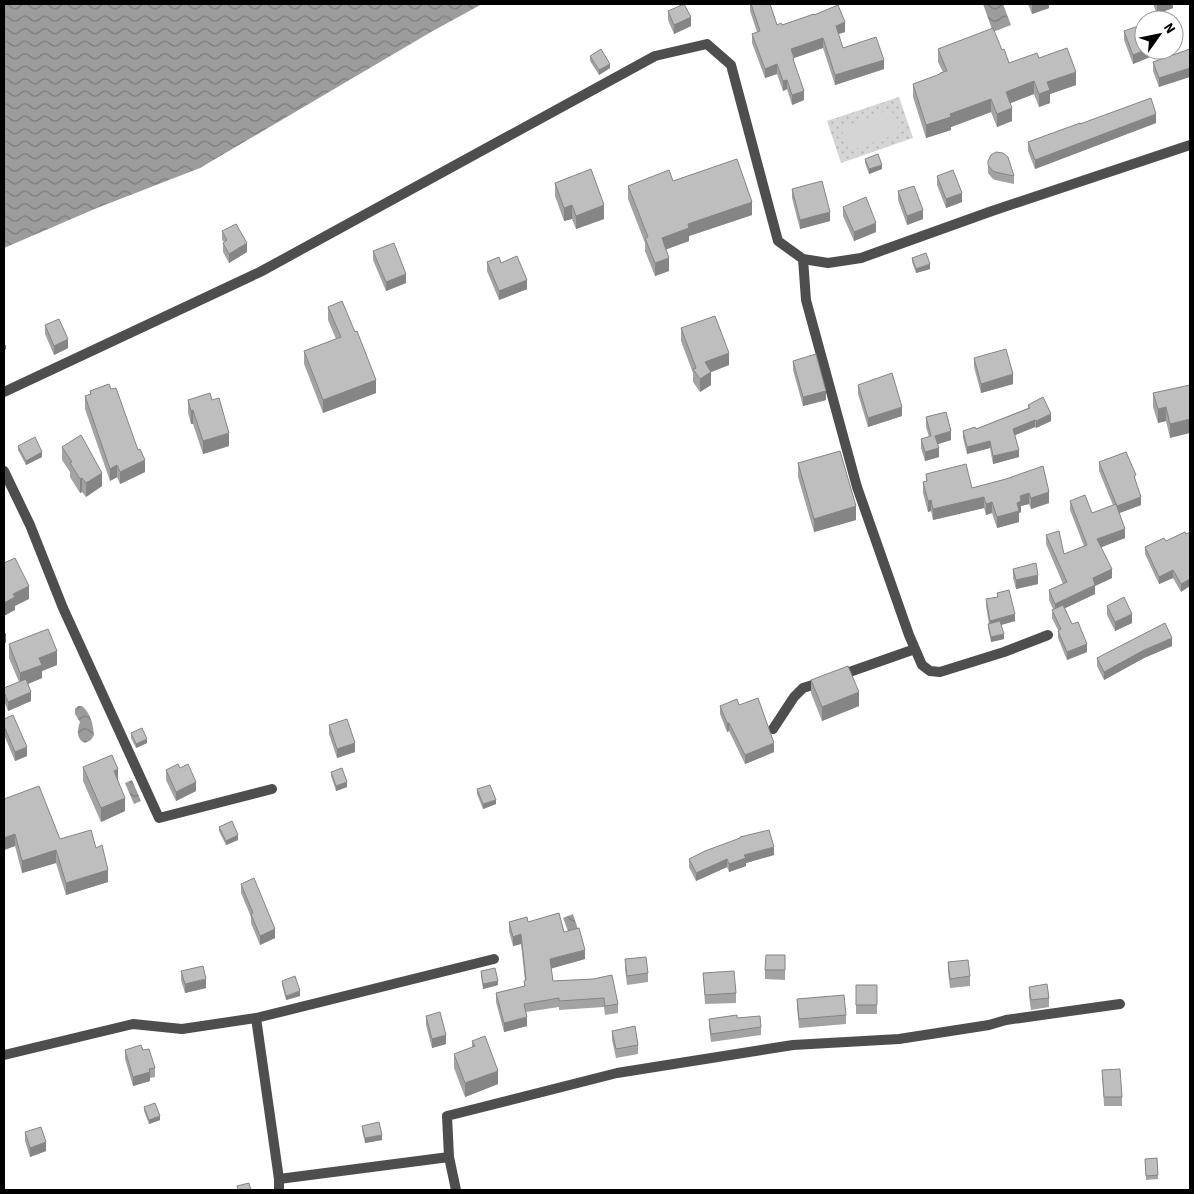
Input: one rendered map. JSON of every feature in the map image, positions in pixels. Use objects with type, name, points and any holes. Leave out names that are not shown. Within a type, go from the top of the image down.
[{"type":"street","points":[[4,392],[260,272],[655,56],[707,44],[731,65],[778,241],[803,259],[828,263],[860,258],[992,211],[1190,145]]},
{"type":"street","points":[[803,259],[806,300],[858,487],[909,635],[922,665],[930,671],[940,672],[1004,652],[1048,635]]},
{"type":"street","points":[[4,471],[30,525],[63,608],[159,818],[272,789]]},
{"type":"street","points":[[773,729],[794,697],[803,688],[915,649]]},
{"type":"street","points":[[4,1055],[133,1024],[182,1029],[256,1018],[494,959]]},
{"type":"street","points":[[456,1190],[449,1157],[447,1116],[617,1073],[792,1045],[899,1039],[989,1025],[1006,1020],[1120,1004]]},
{"type":"street","points":[[256,1018],[279,1190]]},
{"type":"street","points":[[278,1179],[449,1157]]},
{"type":"shaded area","points":[[899,97],[913,138],[841,163],[827,121]]},
{"type":"shaded area","points":[[891,109],[900,133],[849,151],[841,128]]},
{"type":"water","points":[[4,4],[482,4],[200,168],[97,208],[4,248]]},
{"type":"water","points":[[983,4],[1003,4],[1011,25],[993,32]]},
{"type":"water","points":[[78,706],[82,706],[88,712],[93,727],[94,735],[91,740],[85,743],[78,734],[80,722],[75,714],[75,709]]},
{"type":"water","points":[[132,780],[141,801],[134,804],[125,783]]},
{"type":"water","points":[[573,914],[579,932],[573,934],[572,930],[568,931],[563,918]]},
{"type":"building","points":[[684,4],[691,17],[674,25],[668,11]]},
{"type":"building","points":[[751,4],[770,4],[777,25],[814,15],[838,5],[845,22],[836,26],[843,48],[876,37],[884,60],[835,75],[823,38],[791,49],[804,91],[792,95],[787,80],[783,81],[777,64],[765,69],[752,34],[760,31]]},
{"type":"building","points":[[1134,27],[1133,55],[1124,31]]},
{"type":"building","points":[[993,28],[1009,63],[1037,53],[1039,58],[1067,48],[1076,72],[1047,82],[1050,90],[1039,94],[1034,81],[1006,92],[1012,108],[997,114],[991,99],[950,114],[951,117],[926,125],[913,84],[947,71],[938,49]]},
{"type":"building","points":[[601,49],[610,64],[599,70],[590,56]]},
{"type":"building","points":[[1190,49],[1190,68],[1159,78],[1153,62],[1159,60],[1184,60],[1184,51]]},
{"type":"building","points":[[1151,98],[1156,114],[1035,160],[1028,142]]},
{"type":"building","points":[[996,152],[1003,153],[1008,157],[1014,176],[995,172],[988,165],[991,155]]},
{"type":"building","points":[[878,154],[882,165],[869,169],[865,159]]},
{"type":"building","points":[[737,159],[752,202],[688,224],[689,228],[662,238],[669,258],[655,263],[645,238],[648,237],[628,186],[669,170],[673,181]]},
{"type":"building","points":[[591,169],[604,205],[576,216],[572,205],[564,208],[555,183]]},
{"type":"building","points":[[953,170],[962,193],[946,199],[937,176]]},
{"type":"building","points":[[822,181],[830,212],[800,220],[792,189]]},
{"type":"building","points":[[914,186],[923,210],[907,216],[898,191]]},
{"type":"building","points":[[866,197],[876,223],[854,232],[843,207]]},
{"type":"building","points":[[236,224],[247,243],[229,254],[223,243],[227,240],[222,231]]},
{"type":"building","points":[[394,243],[406,274],[386,282],[373,251]]},
{"type":"building","points":[[926,253],[930,264],[916,269],[912,258]]},
{"type":"building","points":[[517,256],[527,280],[499,291],[487,262],[499,257],[501,263]]},
{"type":"building","points":[[342,301],[355,332],[357,331],[376,380],[323,400],[304,351],[341,337],[328,307]]},
{"type":"building","points":[[715,316],[729,353],[705,362],[711,372],[700,379],[693,369],[696,368],[681,328]]},
{"type":"building","points":[[59,319],[68,339],[54,346],[45,325]]},
{"type":"building","points":[[1006,349],[1013,374],[981,384],[974,358]]},
{"type":"building","points":[[816,354],[826,391],[803,397],[793,361]]},
{"type":"building","points":[[892,373],[902,407],[868,418],[858,385]]},
{"type":"building","points":[[109,384],[111,389],[116,388],[138,450],[140,449],[145,460],[120,472],[117,465],[110,469],[85,396],[91,394],[90,391]]},
{"type":"building","points":[[1190,385],[1190,419],[1170,424],[1166,407],[1158,409],[1153,393]]},
{"type":"building","points":[[210,393],[212,400],[219,398],[229,433],[203,441],[188,400]]},
{"type":"building","points":[[1043,397],[1051,414],[1013,429],[1019,450],[993,456],[990,441],[967,447],[963,431],[975,427],[976,429],[1030,408],[1028,405]]},
{"type":"building","points":[[946,412],[951,431],[935,436],[939,448],[925,452],[921,439],[931,436],[926,417]]},
{"type":"building","points":[[81,435],[102,473],[86,483],[82,478],[80,479],[62,447]]},
{"type":"building","points":[[35,437],[42,452],[26,461],[18,446]]},
{"type":"building","points":[[840,451],[856,506],[814,519],[798,463]]},
{"type":"building","points":[[1126,452],[1136,475],[1134,476],[1141,497],[1117,506],[1099,462]]},
{"type":"building","points":[[966,464],[972,488],[1043,466],[1049,492],[1031,498],[1029,493],[1020,496],[1021,501],[1017,503],[1019,511],[997,517],[992,502],[986,504],[984,497],[933,509],[931,500],[928,501],[923,482],[927,481],[926,474]]},
{"type":"building","points":[[1085,495],[1092,513],[1116,504],[1125,529],[1097,539],[1112,569],[1093,578],[1095,585],[1055,604],[1049,590],[1067,582],[1046,535],[1059,531],[1064,554],[1087,545],[1070,501]]},
{"type":"building","points":[[1185,532],[1186,534],[1190,532],[1190,579],[1181,584],[1173,570],[1159,577],[1145,547],[1164,538],[1166,541]]},
{"type":"building","points":[[15,558],[29,586],[13,594],[15,597],[4,603],[4,563]]},
{"type":"building","points":[[1036,563],[1038,575],[1016,580],[1013,569]]},
{"type":"building","points":[[1009,590],[1015,614],[990,621],[986,599],[998,597],[997,593]]},
{"type":"building","points":[[1124,597],[1132,614],[1115,622],[1107,606]]},
{"type":"building","points":[[1063,605],[1072,624],[1078,622],[1087,644],[1067,652],[1058,631],[1061,629],[1052,610]]},
{"type":"building","points":[[1000,621],[1004,634],[991,637],[988,624]]},
{"type":"building","points":[[1165,623],[1172,638],[1144,650],[1104,672],[1097,658]]},
{"type":"building","points":[[48,629],[57,651],[39,658],[42,665],[20,673],[9,644]]},
{"type":"building","points":[[848,666],[859,692],[822,707],[811,680]]},
{"type":"building","points":[[26,679],[31,692],[8,702],[4,688]]},
{"type":"building","points":[[758,698],[774,743],[745,755],[720,706],[737,699],[739,705]]},
{"type":"building","points":[[13,715],[27,747],[15,752],[4,726],[4,719]]},
{"type":"building","points":[[347,719],[355,743],[337,749],[329,725]]},
{"type":"building","points":[[142,728],[147,739],[136,744],[131,733]]},
{"type":"building","points":[[112,755],[118,769],[114,771],[125,798],[101,808],[83,767]]},
{"type":"building","points":[[178,764],[180,768],[188,764],[196,782],[176,792],[166,770]]},
{"type":"building","points":[[342,768],[347,782],[336,786],[331,772]]},
{"type":"building","points":[[490,785],[496,800],[483,804],[477,789]]},
{"type":"building","points":[[39,786],[60,839],[91,830],[96,848],[102,845],[108,870],[66,883],[56,850],[22,861],[15,834],[4,838],[4,799]]},
{"type":"building","points":[[232,821],[238,835],[226,841],[219,827]]},
{"type":"building","points":[[769,830],[774,847],[744,855],[746,858],[729,864],[727,859],[696,873],[689,859],[740,837]]},
{"type":"building","points":[[254,878],[275,929],[260,936],[241,884]]},
{"type":"building","points":[[559,913],[564,932],[579,928],[585,950],[550,959],[553,981],[593,979],[612,975],[618,1004],[605,1006],[604,998],[559,1001],[559,998],[524,1004],[527,1017],[504,1023],[496,993],[525,986],[524,981],[526,980],[521,934],[513,937],[509,922],[527,917],[528,922]]},
{"type":"building","points":[[766,955],[785,955],[785,970],[765,970]]},
{"type":"building","points":[[646,957],[648,973],[627,976],[625,959]]},
{"type":"building","points":[[968,960],[970,976],[950,979],[948,962]]},
{"type":"building","points":[[203,966],[206,979],[185,984],[181,971]]},
{"type":"building","points":[[495,968],[498,981],[483,984],[481,971]]},
{"type":"building","points":[[734,971],[736,993],[705,995],[703,973]]},
{"type":"building","points":[[295,976],[300,991],[286,996],[282,981]]},
{"type":"building","points":[[1047,984],[1049,998],[1031,1000],[1029,987]]},
{"type":"building","points":[[856,985],[877,985],[877,1005],[856,1005]]},
{"type":"building","points":[[844,995],[846,1015],[799,1019],[797,999]]},
{"type":"building","points":[[440,1012],[446,1035],[432,1039],[426,1016]]},
{"type":"building","points":[[737,1015],[737,1018],[760,1016],[761,1027],[711,1034],[709,1019]]},
{"type":"building","points":[[635,1026],[638,1045],[616,1049],[612,1031]]},
{"type":"building","points":[[485,1036],[498,1071],[465,1083],[454,1054],[475,1046],[472,1041]]},
{"type":"building","points":[[141,1045],[143,1050],[149,1049],[155,1068],[149,1069],[150,1072],[133,1077],[125,1050]]},
{"type":"building","points":[[1120,1069],[1122,1097],[1104,1097],[1102,1070]]},
{"type":"building","points":[[155,1103],[160,1116],[149,1120],[144,1107]]},
{"type":"building","points":[[379,1122],[382,1135],[365,1138],[362,1126]]},
{"type":"building","points":[[41,1127],[46,1142],[30,1148],[25,1132]]},
{"type":"building","points":[[1157,1158],[1158,1175],[1146,1176],[1145,1159]]},
{"type":"building","points":[[249,1183],[251,1190],[238,1190],[237,1186]]}]
